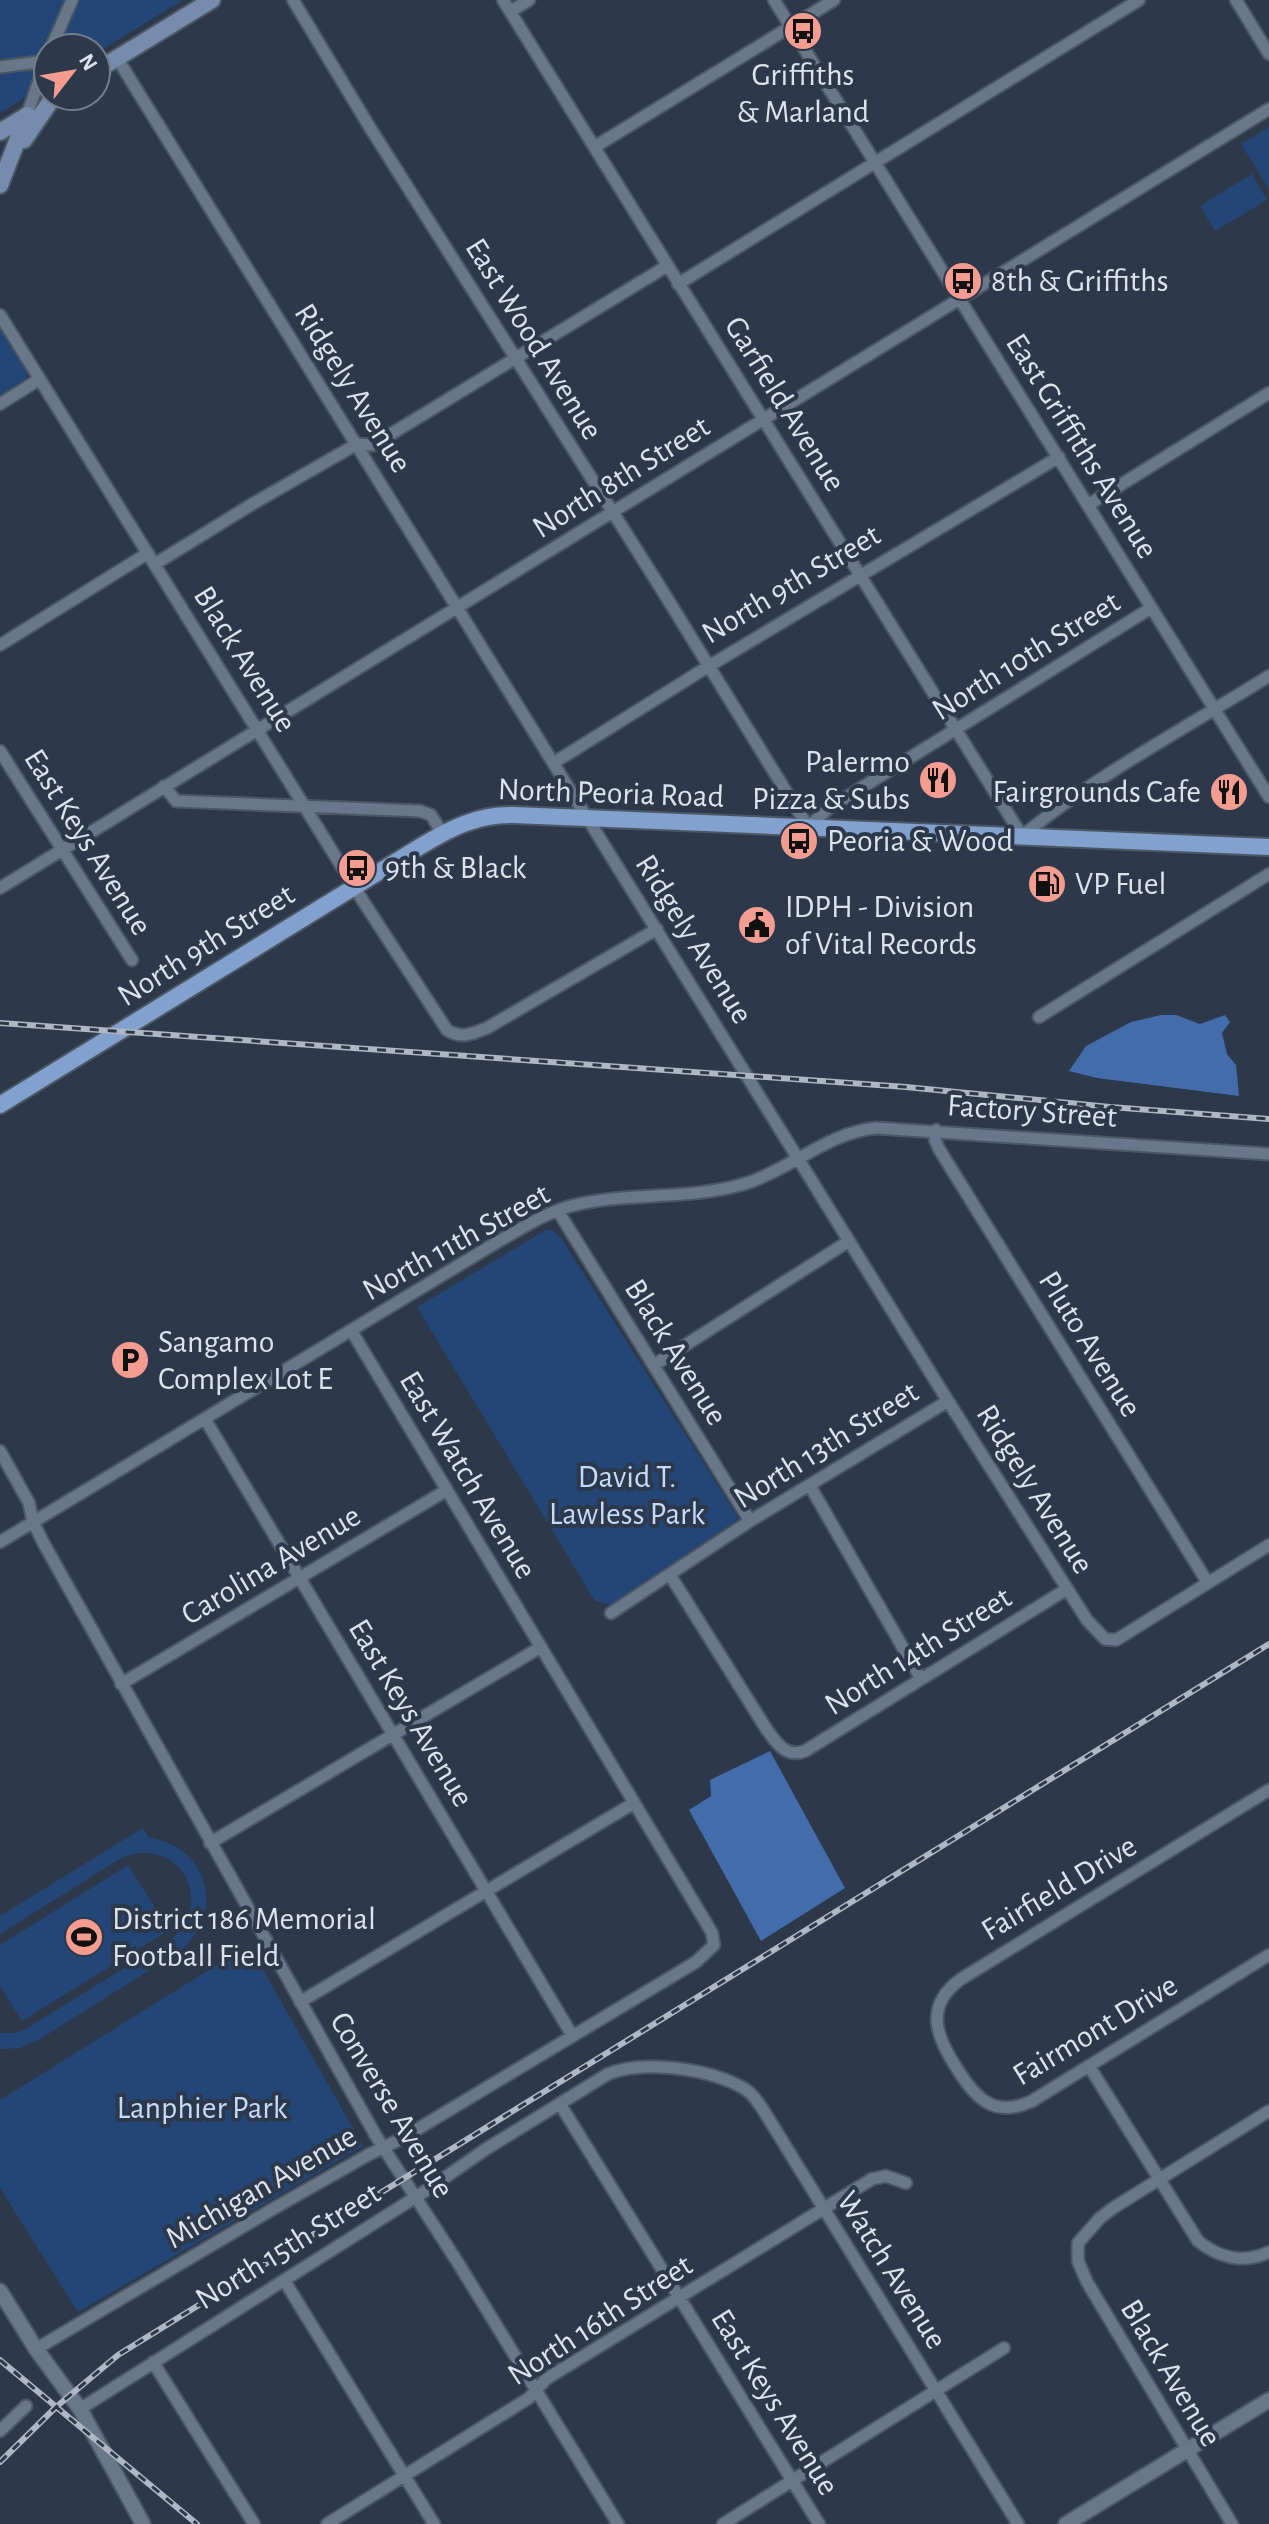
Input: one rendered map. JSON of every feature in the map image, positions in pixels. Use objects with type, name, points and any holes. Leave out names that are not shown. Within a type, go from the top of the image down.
[{"type":"main road","points":[[112,61],[212,0]]},
{"type":"main road","points":[[0,132],[32,112]]},
{"type":"main road","points":[[10,156],[43,112]]},
{"type":"main road","points":[[0,185],[27,115]]},
{"type":"main road","name":"North Peoria Road","points":[[442,833],[472,820],[495,816],[1269,847]]},
{"type":"main road","name":"North 9th Street","points":[[0,1105],[442,833]]},
{"type":"street","points":[[58,32],[72,0]]},
{"type":"street","name":"East Wood Avenue","points":[[293,0],[808,827]]},
{"type":"street","name":"Garfield Avenue","points":[[503,0],[1022,836]]},
{"type":"street","points":[[511,11],[529,0]]},
{"type":"street","name":"East Griffiths Avenue","points":[[774,0],[1269,797]]},
{"type":"street","points":[[596,146],[834,0]]},
{"type":"street","points":[[678,284],[1139,0]]},
{"type":"street","points":[[1236,0],[1269,54]]},
{"type":"street","name":"Ridgely Avenue","points":[[117,58],[948,1401],[1087,1620],[1105,1639],[1116,1640],[1208,1583]]},
{"type":"street","points":[[0,67],[32,61]]},
{"type":"street","points":[[27,115],[32,101]]},
{"type":"street","name":"North 8th Street","points":[[0,888],[1269,109]]},
{"type":"street","points":[[155,564],[357,444],[373,445],[667,266]]},
{"type":"street","name":"Black Avenue","points":[[0,315],[354,887],[447,1030],[468,1036],[487,1028],[657,929]]},
{"type":"street","points":[[0,404],[40,379]]},
{"type":"street","points":[[1088,505],[1269,393]]},
{"type":"street","name":"North 9th Street","points":[[555,762],[709,666],[1059,457]]},
{"type":"street","points":[[0,645],[148,553]]},
{"type":"street","name":"North 10th Street","points":[[808,827],[829,808],[1151,608]]},
{"type":"street","points":[[1022,836],[1129,762],[1269,676]]},
{"type":"street","name":"East Keys Avenue","points":[[0,751],[132,960]]},
{"type":"street","points":[[164,786],[176,801],[420,811],[431,815],[442,833]]},
{"type":"street","points":[[1039,1017],[1269,874]]},
{"type":"street","name":"Factory Street","points":[[798,1158],[838,1136],[866,1129],[890,1128],[1269,1154]]},
{"type":"street","name":"Pluto Avenue","points":[[936,1130],[935,1140],[939,1149],[1208,1583]]},
{"type":"street","name":"North 11th Street","points":[[0,1542],[537,1219],[611,1199],[724,1189],[773,1173],[798,1158]]},
{"type":"street","name":"Black Avenue","points":[[558,1211],[750,1521]]},
{"type":"street","points":[[654,1365],[849,1241]]},
{"type":"street","name":"East Watch Avenue","points":[[351,1330],[541,1647]]},
{"type":"street","name":"North 13th Street","points":[[611,1613],[750,1521],[948,1401]]},
{"type":"street","name":"East Keys Avenue","points":[[205,1419],[572,2035]]},
{"type":"street","name":"Converse Avenue","points":[[0,1451],[29,1503],[33,1522],[121,1684],[383,2147],[618,2524]]},
{"type":"street","points":[[810,1486],[921,1679]]},
{"type":"street","name":"Carolina Avenue","points":[[121,1684],[447,1490]]},
{"type":"street","points":[[1208,1583],[1269,1545]]},
{"type":"street","name":"North 14th Street","points":[[670,1575],[767,1730],[777,1743],[794,1754],[805,1751],[1067,1589]]},
{"type":"street","points":[[210,1843],[541,1647],[634,1803],[300,2002]]},
{"type":"street","name":"Fairfield Drive","points":[[954,2065],[944,2048],[937,2024],[942,1998],[953,1984],[1269,1790]]},
{"type":"street","name":"Michigan Avenue","points":[[36,2349],[401,2139],[696,1962],[714,1945],[712,1933],[634,1803]]},
{"type":"street","name":"Fairmont Drive","points":[[954,2065],[976,2096],[986,2103],[1010,2108],[1032,2101],[1269,1955]]},
{"type":"street","name":"North 15th Street","points":[[80,2409],[416,2197],[486,2149],[620,2069],[653,2065],[698,2074]]},
{"type":"street","points":[[1089,2066],[1192,2232],[1208,2249],[1237,2259],[1269,2252]]},
{"type":"street","name":"Watch Avenue","points":[[698,2074],[727,2081],[750,2093],[768,2117],[1018,2524]]},
{"type":"street","name":"East Keys Avenue","points":[[560,2104],[819,2524]]},
{"type":"street","points":[[1159,2180],[1269,2111]]},
{"type":"street","name":"North 16th Street","points":[[327,2524],[529,2398],[542,2381],[872,2179],[886,2176],[906,2183]]},
{"type":"street","name":"Black Avenue","points":[[1159,2180],[1100,2218],[1073,2242],[1087,2282],[1232,2524]]},
{"type":"street","points":[[284,2280],[434,2524]]},
{"type":"street","points":[[0,2291],[36,2349],[80,2409],[143,2524]]},
{"type":"street","points":[[723,2524],[1004,2348]]},
{"type":"street","points":[[153,2362],[254,2524]]},
{"type":"street","points":[[1066,2524],[1269,2400]]},
{"type":"street","points":[[0,2431],[26,2406]]},
{"type":"green space","points":[[0,0],[183,0],[112,43],[112,32],[32,32],[32,93],[0,113]]},
{"type":"green space","points":[[1269,127],[1269,189],[1241,144]]},
{"type":"green space","points":[[1252,174],[1267,200],[1215,231],[1200,206]]},
{"type":"green space","points":[[0,329],[27,373],[25,380],[0,395]]},
{"type":"green space","name":"David T. Lawless Park","points":[[546,1230],[552,1230],[561,1238],[739,1519],[610,1605],[595,1601],[417,1307]]},
{"type":"green space","points":[[143,1828],[149,1838],[169,1844],[186,1854],[197,1868],[204,1884],[206,1901],[203,1919],[194,1936],[180,1951],[40,2039],[20,2048],[0,2049],[0,2033],[17,2033],[29,2027],[173,1938],[185,1922],[191,1906],[190,1890],[184,1875],[174,1863],[160,1855],[143,1853],[123,1857],[0,1934],[0,1916]]},
{"type":"green space","name":"District 186 Memorial Football Field","points":[[128,1865],[169,1930],[22,2021],[0,1986],[0,1945]]},
{"type":"green space","name":"Lanphier Park","points":[[249,1945],[363,2146],[78,2312],[0,2188],[0,2100]]},
{"type":"shaded area","points":[[1176,1015],[1200,1024],[1225,1015],[1230,1022],[1222,1033],[1227,1054],[1236,1065],[1239,1096],[1097,1078],[1069,1071],[1086,1046],[1131,1022]]},
{"type":"shaded area","points":[[770,1751],[845,1888],[761,1941],[689,1810],[711,1796],[710,1780]]},
{"type":"railway","points":[[0,1023],[906,1087],[1269,1119]]},
{"type":"railway","points":[[0,2462],[56,2407],[118,2355],[1269,1644]]},
{"type":"railway","points":[[0,2360],[197,2524]]},
{"type":"place","name":"Griffiths & Marland","points":[[803,31]]},
{"type":"place","name":"8th & Griffiths","points":[[963,281]]},
{"type":"place","name":"Palermo Pizza & Subs","points":[[938,780]]},
{"type":"place","name":"Fairgrounds Cafe","points":[[1229,792]]},
{"type":"place","name":"Peoria & Wood","points":[[799,841]]},
{"type":"place","name":"9th & Black","points":[[357,868]]},
{"type":"place","name":"VP Fuel","points":[[1047,884]]},
{"type":"place","name":"IDPH - Division of Vital Records","points":[[757,925]]},
{"type":"place","name":"Sangamo Complex Lot E","points":[[130,1360]]},
{"type":"place","name":"District 186 Memorial Football Field","points":[[84,1937]]}]
